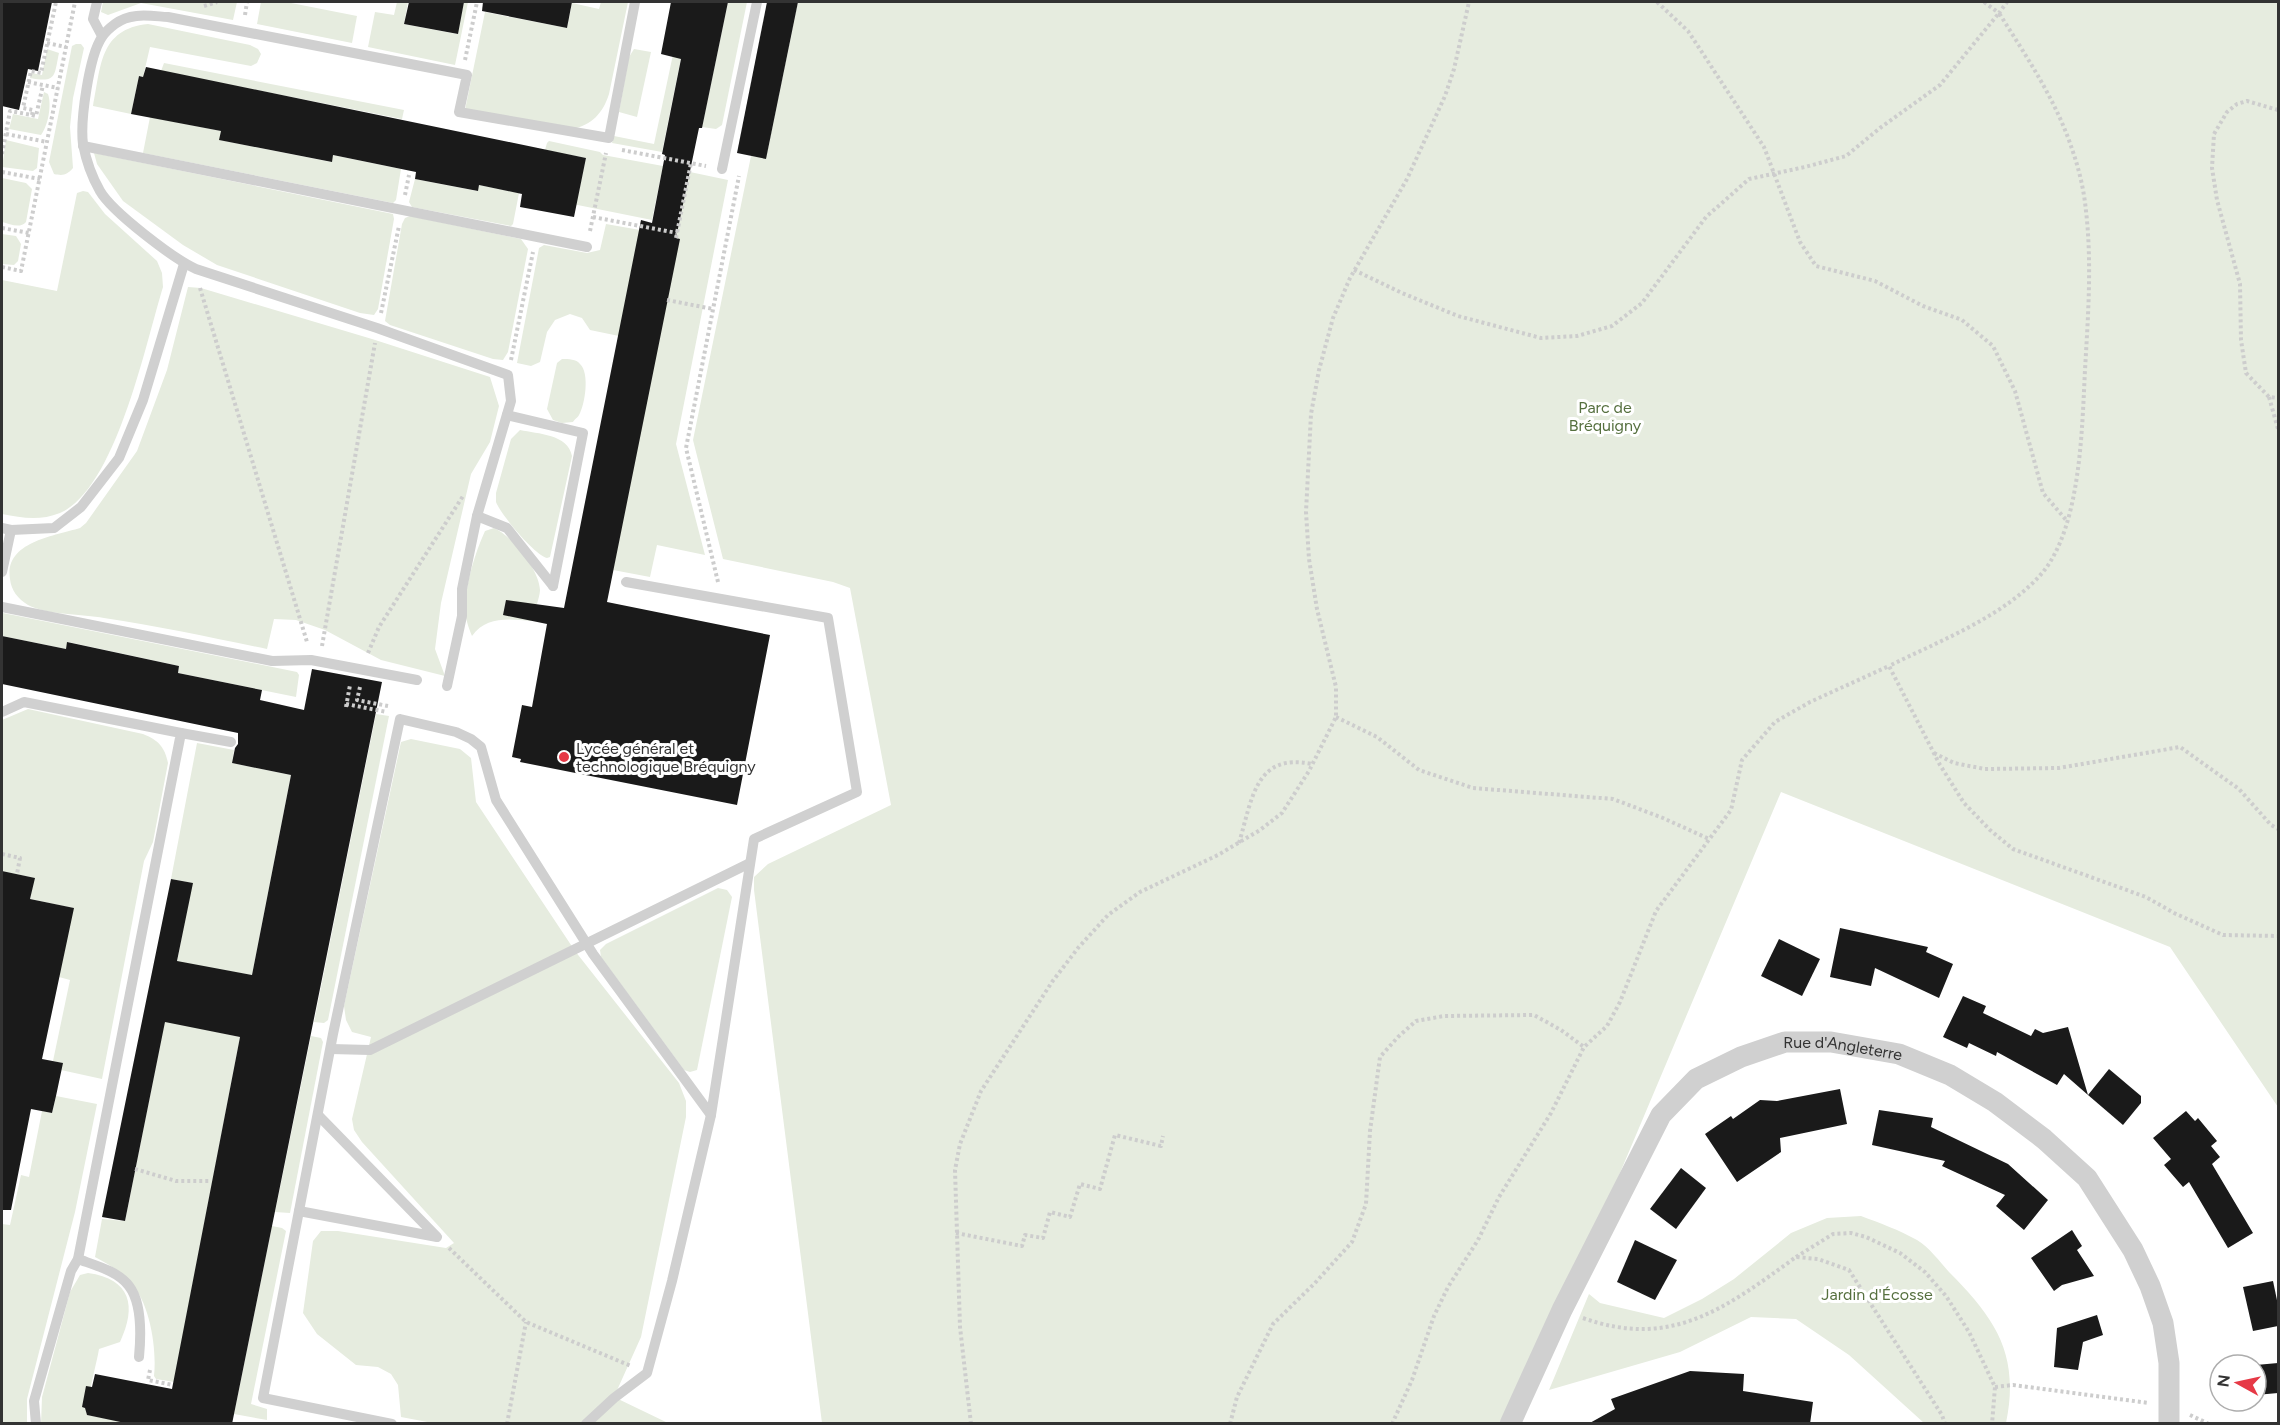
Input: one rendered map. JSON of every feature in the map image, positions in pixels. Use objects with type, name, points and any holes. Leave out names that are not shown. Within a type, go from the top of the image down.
[{"type":"street","name":"Rue d'Angleterre","points":[[1510,1424],[1562,1310],[1661,1115],[1696,1079],[1741,1056],[1785,1042],[1831,1042],[1899,1054],[1950,1075],[1995,1102],[2036,1133],[2087,1178],[2133,1250],[2150,1286],[2163,1323],[2169,1363],[2169,1415]]},
{"type":"lane","points":[[97,2],[93,19],[102,36]]},
{"type":"lane","points":[[447,686],[462,616],[462,589],[477,516],[511,401],[508,375],[377,328],[196,269],[184,264],[148,237],[102,194],[90,170],[83,146],[82,127],[92,62],[102,36],[116,23],[131,16],[168,17],[467,75],[459,112],[608,142],[635,2]]},
{"type":"lane","points":[[722,169],[757,2]]},
{"type":"lane","points":[[83,146],[587,247]]},
{"type":"lane","points":[[2,572],[6,529],[54,528],[81,507],[119,458],[143,400],[184,264]]},
{"type":"lane","points":[[477,516],[507,528],[553,586],[583,433],[507,415]]},
{"type":"lane","points":[[586,1424],[614,1398],[647,1373],[672,1281],[711,1115],[754,839],[857,792],[828,618],[626,582]]},
{"type":"lane","points":[[2,607],[272,661],[311,660],[417,680]]},
{"type":"lane","points":[[2,712],[24,702],[231,742]]},
{"type":"lane","points":[[392,1424],[263,1398],[331,1049],[400,719],[456,732],[481,747],[496,800],[593,954],[711,1115]]},
{"type":"lane","points":[[36,1424],[34,1401],[71,1271],[78,1259],[181,733]]},
{"type":"lane","points":[[331,1049],[370,1050],[750,863]]},
{"type":"lane","points":[[318,1115],[437,1237]]},
{"type":"lane","points":[[299,1211],[437,1237]]},
{"type":"lane","points":[[78,1259],[102,1268],[129,1286],[140,1326],[139,1356]]},
{"type":"path","points":[[32,115],[33,110],[23,108],[28,82],[31,71],[41,73],[56,2]]},
{"type":"path","points":[[2,267],[21,271],[75,2]]},
{"type":"path","points":[[243,21],[247,2]]},
{"type":"path","points":[[462,74],[477,2]]},
{"type":"path","points":[[971,1424],[960,1326],[955,1170],[960,1144],[981,1091],[1052,982],[1078,948],[1108,915],[1140,892],[1218,855],[1260,830],[1282,813],[1312,764],[1336,717],[1336,687],[1317,609],[1309,559],[1306,512],[1311,414],[1319,370],[1333,318],[1354,270],[1407,179],[1446,96],[1469,2]]},
{"type":"path","points":[[1657,2],[1688,32],[1764,147],[1800,242],[1816,266],[1875,281],[1923,306],[1962,320],[1993,346],[2015,392],[2043,492],[2067,522]]},
{"type":"path","points":[[1392,1424],[1412,1380],[1434,1316],[1448,1287],[1478,1240],[1499,1197],[1551,1113],[1584,1047],[1607,1026],[1616,1010],[1656,911],[1731,810],[1742,760],[1775,722],[1810,702],[1978,622],[2023,591],[2044,571],[2061,538],[2076,484],[2082,417],[2089,312],[2089,244],[2086,210],[2072,147],[2060,120],[2031,64],[1999,13],[1984,2]]},
{"type":"path","points":[[1354,270],[1402,293],[1478,322],[1541,338],[1577,336],[1612,326],[1642,303],[1706,218],[1749,179],[1846,156],[1940,84],[2007,2]]},
{"type":"path","points":[[47,43],[66,47]]},
{"type":"path","points":[[28,82],[58,88]]},
{"type":"path","points":[[2,154],[10,111],[36,116],[43,85]]},
{"type":"path","points":[[2278,110],[2247,101],[2237,104],[2228,112],[2214,134],[2212,168],[2217,200],[2240,284],[2241,340],[2246,373],[2268,397],[2278,429]]},
{"type":"path","points":[[6,134],[47,142]]},
{"type":"path","points":[[587,247],[608,142],[722,169]]},
{"type":"path","points":[[593,217],[676,236],[691,163]]},
{"type":"path","points":[[2,172],[40,179]]},
{"type":"path","points":[[325,630],[377,328],[409,175]]},
{"type":"path","points":[[722,600],[686,448],[738,184]]},
{"type":"path","points":[[2,228],[29,234]]},
{"type":"path","points":[[508,375],[536,237]]},
{"type":"path","points":[[196,269],[311,660]]},
{"type":"path","points":[[667,300],[713,309]]},
{"type":"path","points":[[2268,397],[2278,398]]},
{"type":"path","points":[[368,652],[379,627],[467,490]]},
{"type":"path","points":[[1889,666],[1934,752],[1964,803],[1990,830],[2013,849],[2146,897],[2174,913],[2223,935],[2278,936]]},
{"type":"path","points":[[350,685],[346,705],[388,712],[389,706],[357,700],[360,687]]},
{"type":"path","points":[[1336,717],[1377,737],[1419,770],[1473,788],[1613,799],[1663,818],[1709,840]]},
{"type":"path","points":[[1934,752],[1954,764],[1985,769],[2059,768],[2180,747],[2239,789],[2271,825],[2278,829]]},
{"type":"path","points":[[1238,843],[1260,780],[1267,771],[1284,762],[1312,764]]},
{"type":"path","points":[[2,854],[20,858],[16,874]]},
{"type":"path","points":[[1230,1424],[1237,1397],[1273,1324],[1352,1242],[1366,1204],[1370,1131],[1380,1057],[1398,1037],[1416,1021],[1443,1016],[1534,1015],[1561,1030],[1584,1047]]},
{"type":"path","points":[[956,1233],[1022,1246],[1025,1235],[1043,1238],[1050,1212],[1071,1217],[1080,1184],[1100,1189],[1115,1135],[1161,1146],[1163,1136]]},
{"type":"path","points":[[135,1169],[176,1181],[212,1181]]},
{"type":"path","points":[[1562,1310],[1599,1323],[1629,1330],[1691,1322],[1723,1308],[1833,1234],[1851,1233],[1900,1253],[1925,1272],[1946,1296],[1969,1332],[1995,1387],[1992,1424]]},
{"type":"path","points":[[437,1237],[526,1322],[647,1373]]},
{"type":"path","points":[[1796,1257],[1818,1259],[1849,1270],[1942,1415],[1945,1424]]},
{"type":"path","points":[[507,1424],[526,1322]]},
{"type":"path","points":[[139,1356],[152,1361],[148,1380],[173,1385]]},
{"type":"path","points":[[1995,1387],[2013,1384],[2169,1415]]},
{"type":"green space","points":[[103,2],[237,2],[233,20],[141,3],[108,15],[101,12]]},
{"type":"green space","points":[[261,2],[286,2],[357,16],[352,43],[257,24]]},
{"type":"green space","points":[[397,2],[408,2],[404,24],[457,34],[464,2],[468,2],[455,65],[368,47],[375,12],[394,15]]},
{"type":"green space","points":[[601,2],[628,2],[609,94],[604,107],[591,121],[572,129],[465,110],[485,12],[567,28],[572,3],[599,9]]},
{"type":"green space","points":[[728,2],[747,2],[722,125],[716,129],[702,127]]},
{"type":"green space","name":"Parc de Bréquigny","points":[[798,2],[2278,2],[2278,1107],[2170,947],[1781,792],[1562,1310],[1499,1423],[822,1423],[754,877],[768,864],[891,805],[850,588],[833,582],[723,559],[693,440],[751,156],[766,158]]},
{"type":"green space","points":[[682,12],[690,14],[662,152],[612,143],[614,136],[654,144]]},
{"type":"green space","points":[[148,24],[250,45],[258,49],[261,54],[257,63],[251,66],[150,47],[143,77],[139,76],[131,114],[93,106],[101,64],[111,42],[120,33],[132,27]]},
{"type":"green space","points":[[81,44],[84,48],[73,98],[70,127],[73,168],[67,174],[57,175],[54,174],[49,162],[72,46]]},
{"type":"green space","points":[[47,49],[59,53],[53,76],[45,79],[30,78],[31,73],[42,75]]},
{"type":"green space","points":[[634,49],[651,52],[637,117],[619,112],[629,57]]},
{"type":"green space","points":[[164,63],[404,110],[402,119],[161,71]]},
{"type":"green space","points":[[44,92],[48,94],[49,115],[41,135],[9,129],[13,114],[38,119]]},
{"type":"green space","points":[[150,117],[221,131],[220,140],[331,162],[333,155],[401,169],[396,200],[393,203],[143,153]]},
{"type":"green space","points":[[6,140],[39,148],[37,168],[33,171],[2,167]]},
{"type":"green space","points":[[549,141],[600,152],[603,155],[663,166],[652,220],[538,197],[579,191],[586,158],[545,150]]},
{"type":"green space","points":[[94,153],[393,214],[378,309],[374,315],[360,313],[217,265],[183,245],[123,201],[97,164]]},
{"type":"green space","points":[[690,172],[728,180],[676,444],[705,555],[657,545],[650,577],[613,570],[679,239],[676,238]]},
{"type":"green space","points":[[2,178],[26,183],[32,189],[24,224],[15,225],[2,222]]},
{"type":"green space","points":[[415,179],[477,191],[479,185],[519,193],[513,224],[511,226],[412,207],[409,202]]},
{"type":"green space","points":[[88,192],[105,214],[157,261],[162,273],[163,287],[126,412],[113,445],[97,475],[80,499],[53,516],[24,518],[2,514],[2,280],[57,291],[77,193]]},
{"type":"green space","points":[[410,216],[521,239],[528,249],[508,352],[503,360],[493,359],[390,325],[385,321],[402,224],[405,218]]},
{"type":"green space","points":[[606,224],[640,230],[619,336],[590,330],[582,318],[570,314],[555,320],[547,332],[540,362],[531,366],[517,363],[539,248],[544,245],[587,253],[600,250]]},
{"type":"green space","points":[[2,234],[16,236],[21,244],[18,261],[14,265],[2,264]]},
{"type":"green space","points":[[188,287],[201,288],[490,377],[499,406],[490,442],[471,474],[441,603],[435,649],[445,676],[381,660],[325,630],[296,620],[274,619],[267,649],[145,625],[45,611],[28,605],[16,594],[10,579],[10,567],[15,557],[33,543],[80,528],[86,523],[137,451],[167,370]]},
{"type":"green space","points":[[562,359],[578,362],[583,368],[586,381],[585,397],[579,416],[573,422],[562,423],[553,420],[547,409],[557,363]]},
{"type":"green space","points":[[520,430],[559,439],[565,443],[572,456],[550,557],[547,558],[519,534],[496,502],[496,493],[511,439]]},
{"type":"green space","points":[[494,528],[509,538],[530,563],[538,582],[539,595],[531,621],[498,620],[484,625],[472,636],[465,612],[468,586],[475,557],[485,531]]},
{"type":"green space","points":[[3,613],[297,672],[299,675],[296,697],[178,673],[179,666],[68,642],[66,649],[2,636]]},
{"type":"green space","points":[[28,709],[143,734],[160,745],[168,763],[153,842],[144,861],[102,1079],[61,1070],[62,1063],[53,1061],[70,980],[59,977],[73,908],[30,899],[34,878],[2,871],[2,720]]},
{"type":"green space","points":[[376,714],[389,716],[328,1020],[324,1023],[314,1022]]},
{"type":"green space","points":[[411,739],[460,749],[471,758],[476,802],[575,951],[679,1083],[686,1101],[686,1117],[641,1337],[614,1397],[668,1423],[438,1424],[401,1417],[398,1385],[391,1374],[378,1367],[356,1365],[317,1334],[303,1313],[313,1241],[321,1231],[338,1231],[446,1248],[454,1243],[362,1142],[354,1130],[352,1119],[371,1037],[352,1032],[346,1020],[344,1006],[401,742]]},
{"type":"green space","points":[[197,743],[234,750],[232,763],[291,775],[252,975],[177,962],[192,883],[171,879]]},
{"type":"green space","points":[[718,888],[727,890],[732,897],[697,1070],[690,1072],[684,1070],[601,957],[600,950],[606,944]]},
{"type":"green space","points":[[165,1021],[240,1037],[174,1382],[156,1379],[154,1376],[151,1326],[143,1301],[137,1291],[122,1274],[95,1257],[102,1219],[125,1221]]},
{"type":"green space","points":[[311,1036],[321,1038],[323,1042],[290,1213],[275,1212]]},
{"type":"green space","points":[[56,1096],[97,1104],[75,1212],[27,1399],[27,1423],[2,1424],[2,1224],[10,1225],[21,1175],[29,1177],[42,1111],[52,1113]]},
{"type":"green space","name":"Jardin d'Écosse","points":[[1861,1216],[1910,1236],[1921,1243],[1980,1306],[2000,1340],[2007,1358],[2010,1377],[2006,1423],[1924,1423],[1849,1355],[1796,1319],[1751,1317],[1680,1352],[1549,1390],[1589,1294],[1600,1303],[1664,1318],[1702,1299],[1734,1279],[1791,1233],[1827,1218]]},
{"type":"green space","points":[[272,1226],[286,1231],[251,1404],[267,1409],[267,1420],[234,1414]]},
{"type":"green space","points":[[88,1273],[114,1281],[127,1296],[129,1306],[120,1342],[99,1349],[87,1415],[130,1423],[41,1424],[42,1397],[70,1292],[80,1275]]},
{"type":"building","points":[[2,2],[52,2],[38,71],[28,69],[19,110],[2,106]]},
{"type":"building","points":[[409,2],[464,2],[458,34],[404,24]]},
{"type":"building","points":[[483,2],[572,2],[567,28],[482,11]]},
{"type":"building","points":[[671,2],[728,2],[676,238],[680,239],[607,602],[770,635],[737,805],[520,762],[521,759],[512,757],[522,705],[532,707],[547,624],[503,615],[506,600],[564,608],[641,220],[652,223],[665,155],[662,154],[681,59],[661,54]]},
{"type":"building","points":[[767,2],[798,2],[766,159],[737,153]]},
{"type":"building","points":[[146,67],[586,158],[574,217],[520,207],[522,194],[479,185],[478,191],[415,179],[416,172],[333,155],[332,162],[219,140],[221,131],[131,114],[139,76],[143,77]]},
{"type":"building","points":[[2,636],[66,649],[67,642],[179,666],[178,673],[262,690],[260,700],[304,710],[312,669],[382,682],[232,1424],[130,1424],[87,1415],[85,1408],[82,1407],[86,1386],[92,1387],[95,1374],[172,1389],[240,1037],[165,1022],[125,1221],[102,1217],[171,879],[193,883],[177,961],[252,975],[291,775],[232,763],[238,744],[238,733],[2,684]]},
{"type":"building","points":[[2,871],[35,878],[30,899],[74,908],[42,1059],[63,1063],[52,1113],[31,1109],[11,1210],[2,1210]]},
{"type":"building","points":[[1840,928],[1928,947],[1926,952],[1953,964],[1939,998],[1875,968],[1871,986],[1830,977]]},
{"type":"building","points":[[1779,939],[1820,959],[1802,996],[1761,976]]},
{"type":"building","points":[[1963,996],[1986,1006],[1983,1013],[2031,1036],[2035,1029],[2043,1033],[2068,1027],[2088,1095],[2064,1074],[2057,1085],[1997,1052],[1996,1056],[1969,1043],[1967,1048],[1943,1037]]},
{"type":"building","points":[[2109,1069],[2141,1096],[2141,1103],[2123,1125],[2088,1095]]},
{"type":"building","points":[[1840,1089],[1847,1124],[1780,1138],[1781,1152],[1737,1182],[1705,1134],[1731,1116],[1733,1119],[1760,1100],[1777,1101]]},
{"type":"building","points":[[1879,1110],[1933,1118],[1931,1127],[2008,1164],[2048,1200],[2024,1230],[1996,1206],[2005,1195],[1942,1166],[1945,1161],[1872,1145]]},
{"type":"building","points":[[2186,1111],[2195,1121],[2198,1118],[2217,1141],[2211,1146],[2220,1157],[2212,1164],[2253,1233],[2228,1248],[2189,1182],[2183,1187],[2164,1165],[2171,1159],[2153,1138]]},
{"type":"building","points":[[1681,1168],[1706,1188],[1676,1229],[1650,1209]]},
{"type":"building","points":[[2072,1230],[2082,1246],[2077,1250],[2094,1276],[2062,1285],[2054,1291],[2031,1258]]},
{"type":"building","points":[[1635,1240],[1677,1260],[1655,1300],[1617,1282]]},
{"type":"building","points":[[2273,1281],[2278,1305],[2278,1326],[2253,1331],[2243,1287]]},
{"type":"building","points":[[2097,1315],[2103,1335],[2083,1342],[2078,1370],[2054,1367],[2057,1328]]},
{"type":"building","points":[[2278,1363],[2278,1393],[2268,1394],[2268,1364]]},
{"type":"building","points":[[1690,1371],[1744,1374],[1743,1391],[1813,1402],[1810,1424],[1588,1424],[1615,1409],[1611,1399]]},
{"type":"place","name":"Lycée général et technologique Bréquigny","points":[[564,757]]}]
